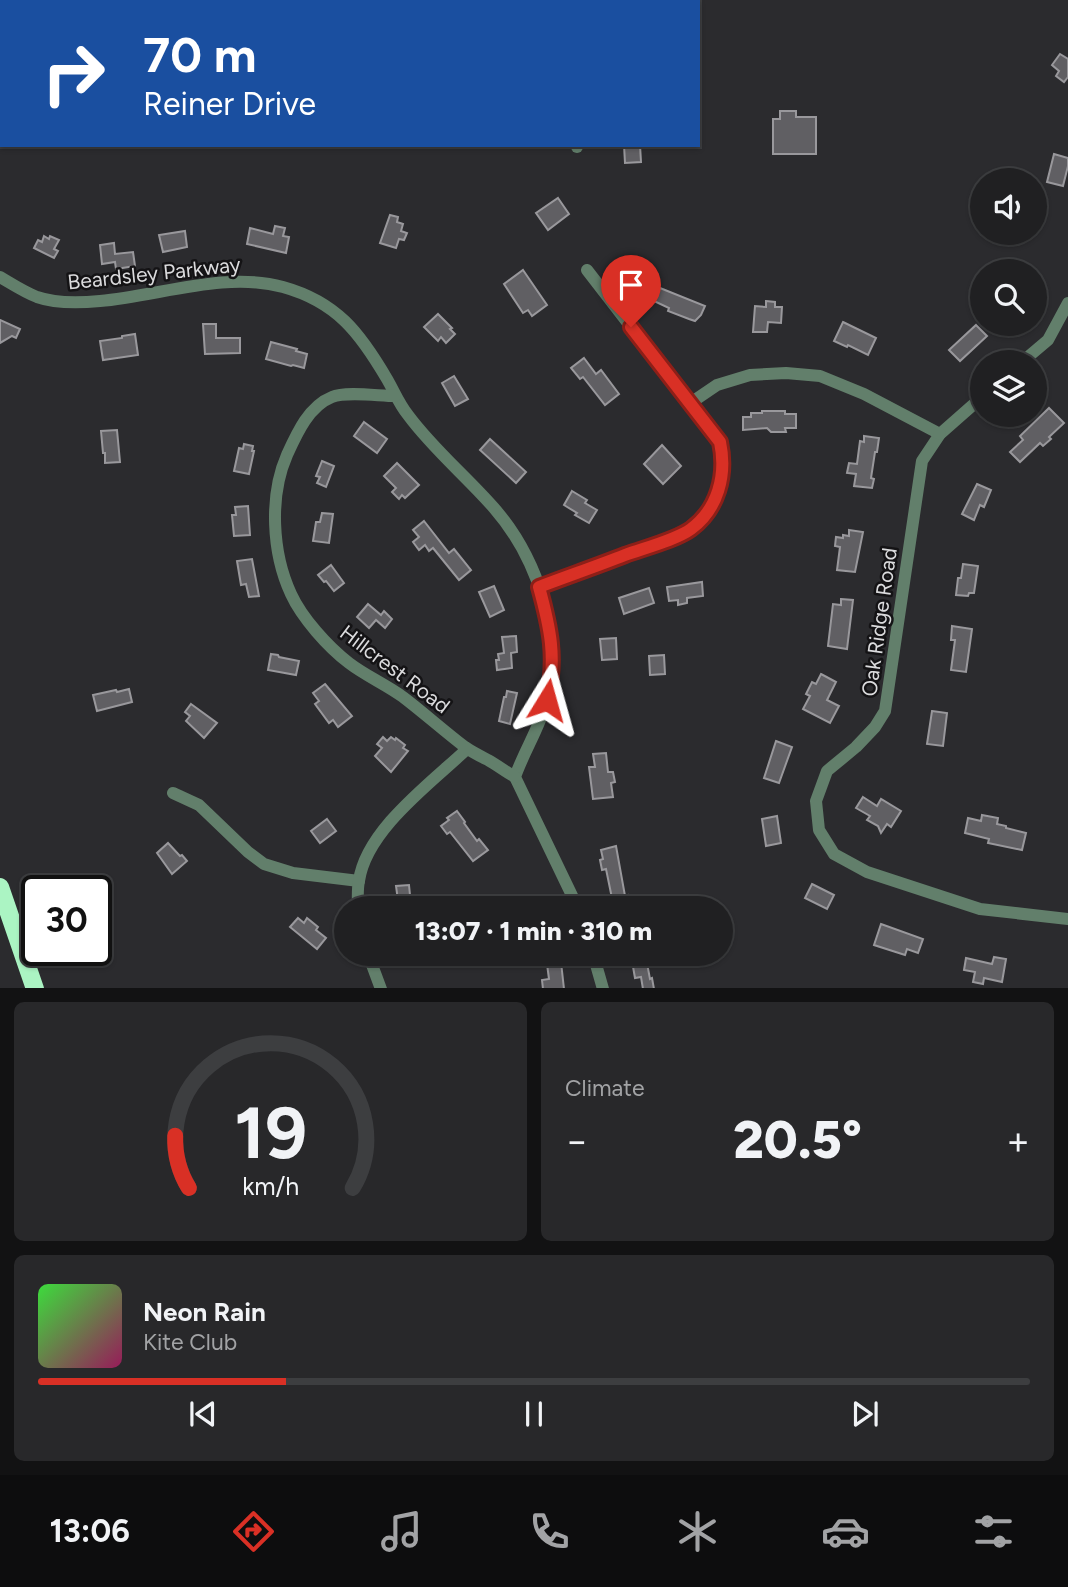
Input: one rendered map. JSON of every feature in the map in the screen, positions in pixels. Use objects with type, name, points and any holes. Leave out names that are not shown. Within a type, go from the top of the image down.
[{"type":"highway","points":[[0,887],[35,988]]},
{"type":"street","points":[[539,587],[689,530],[712,507],[720,489],[723,470],[720,442],[587,270]]},
{"type":"street","name":"Beardsley Parkway","points":[[0,277],[37,297],[82,303],[212,284],[260,282],[283,287],[318,301],[346,321],[373,355],[404,410],[442,456],[507,524],[539,587],[551,638],[551,682],[541,719],[514,777]]},
{"type":"street","points":[[1036,350],[1048,340],[1068,303]]},
{"type":"street","points":[[689,404],[717,385],[750,375],[786,373],[820,376],[864,394],[940,434]]},
{"type":"street","name":"Hillcrest Road","points":[[395,396],[331,397],[315,408],[303,422],[283,464],[278,483],[275,525],[282,570],[291,596],[306,619],[347,662],[366,676],[394,690],[467,749],[514,777]]},
{"type":"street","name":"Oak Ridge Road","points":[[970,408],[940,434],[922,461],[885,711],[875,727],[856,747],[827,771],[816,801],[819,830],[834,854],[867,873],[980,909],[1068,919]]},
{"type":"street","points":[[358,896],[365,858],[380,833],[467,749]]},
{"type":"street","points":[[514,777],[572,896]]},
{"type":"street","points":[[173,793],[199,805],[264,864],[293,873],[359,881]]},
{"type":"street","points":[[373,966],[381,988]]},
{"type":"street","points":[[596,966],[603,988]]},
{"type":"building","points":[[1060,54],[1068,59],[1068,77],[1064,82],[1056,76],[1059,71],[1052,65]]},
{"type":"building","points":[[780,111],[796,111],[796,117],[816,117],[816,154],[773,154],[773,119],[780,119]]},
{"type":"building","points":[[624,147],[640,147],[641,162],[625,163]]},
{"type":"building","points":[[1054,154],[1068,158],[1063,186],[1047,182]]},
{"type":"building","points":[[558,198],[569,214],[548,230],[536,213]]},
{"type":"building","points":[[390,215],[398,217],[397,222],[403,224],[401,231],[407,233],[404,240],[399,239],[396,248],[380,243]]},
{"type":"building","points":[[275,226],[285,228],[283,236],[289,237],[286,253],[247,244],[250,228],[273,234]]},
{"type":"building","points":[[185,231],[187,247],[163,252],[159,235]]},
{"type":"building","points":[[44,236],[59,240],[54,249],[58,251],[54,258],[34,248],[38,240],[42,242]]},
{"type":"building","points":[[114,243],[115,254],[133,252],[135,266],[116,269],[115,262],[102,264],[100,245]]},
{"type":"building","points":[[523,270],[547,305],[532,316],[528,310],[523,313],[504,284]]},
{"type":"building","points":[[660,288],[705,306],[701,315],[695,321],[668,311],[669,308],[654,301]]},
{"type":"building","points":[[766,301],[775,302],[775,307],[782,307],[781,323],[768,322],[767,332],[753,332],[755,306],[766,307]]},
{"type":"building","points":[[438,314],[455,334],[446,343],[441,337],[438,341],[424,327]]},
{"type":"building","points":[[0,320],[20,329],[16,338],[12,336],[0,343]]},
{"type":"building","points":[[843,322],[876,338],[868,355],[834,341]]},
{"type":"building","points":[[203,324],[216,324],[216,338],[240,338],[240,353],[205,354]]},
{"type":"building","points":[[970,331],[970,336],[987,336],[960,361],[949,350]]},
{"type":"building","points":[[135,334],[138,355],[103,360],[100,341]]},
{"type":"building","points":[[271,342],[307,354],[304,368],[266,359]]},
{"type":"building","points":[[584,358],[596,374],[601,370],[619,394],[605,405],[583,377],[580,379],[571,368]]},
{"type":"building","points":[[454,376],[468,399],[455,406],[442,383]]},
{"type":"building","points":[[1049,408],[1064,423],[1049,437],[1051,439],[1043,446],[1040,443],[1020,462],[1010,452],[1023,440],[1020,436],[1029,427],[1047,427]]},
{"type":"building","points":[[762,411],[796,414],[796,428],[785,428],[786,432],[771,432],[767,428],[743,430],[743,417],[751,417],[751,413]]},
{"type":"building","points":[[364,422],[387,439],[377,453],[354,436]]},
{"type":"building","points":[[117,430],[120,462],[105,463],[101,431]]},
{"type":"building","points":[[864,436],[879,438],[871,478],[874,479],[872,488],[854,486],[856,474],[847,473],[849,463],[857,464],[860,441],[864,442]]},
{"type":"building","points":[[490,439],[526,472],[516,483],[480,450]]},
{"type":"building","points":[[244,444],[253,446],[254,451],[249,474],[234,471],[239,448],[243,449]]},
{"type":"building","points":[[662,445],[681,466],[663,484],[644,464]]},
{"type":"building","points":[[322,461],[334,466],[326,487],[317,483],[320,477],[316,476]]},
{"type":"building","points":[[397,463],[419,485],[405,498],[402,495],[399,499],[392,492],[396,488],[384,476]]},
{"type":"building","points":[[977,484],[991,490],[984,507],[980,505],[974,520],[962,514]]},
{"type":"building","points":[[572,491],[597,510],[589,523],[564,505]]},
{"type":"building","points":[[248,506],[250,535],[234,536],[232,515],[236,515],[235,507]]},
{"type":"building","points":[[322,513],[333,514],[329,543],[313,541],[316,522],[320,522]]},
{"type":"building","points":[[424,521],[449,553],[454,549],[471,570],[459,580],[433,548],[429,551],[425,545],[419,550],[413,542],[419,537],[413,530]]},
{"type":"building","points":[[849,530],[863,532],[855,572],[837,570],[840,547],[835,546],[836,537],[849,536]]},
{"type":"building","points":[[252,559],[259,596],[249,597],[246,584],[241,585],[237,561]]},
{"type":"building","points":[[963,564],[978,566],[974,593],[969,593],[968,596],[956,595]]},
{"type":"building","points":[[331,565],[344,583],[334,591],[318,575]]},
{"type":"building","points":[[702,582],[703,596],[687,598],[687,603],[678,605],[678,600],[669,601],[667,587]]},
{"type":"building","points":[[494,586],[504,610],[490,617],[479,592]]},
{"type":"building","points":[[649,588],[654,603],[624,614],[619,598]]},
{"type":"building","points":[[841,599],[853,600],[847,649],[828,646],[833,604],[841,605]]},
{"type":"building","points":[[368,604],[381,615],[384,611],[392,619],[385,628],[376,620],[369,628],[357,617]]},
{"type":"building","points":[[952,626],[972,629],[966,672],[951,670],[955,640],[951,640]]},
{"type":"building","points":[[516,636],[517,652],[511,653],[512,668],[497,670],[498,654],[504,653],[502,637]]},
{"type":"building","points":[[616,638],[617,659],[602,660],[600,639]]},
{"type":"building","points":[[271,654],[299,661],[296,675],[268,670]]},
{"type":"building","points":[[664,655],[665,674],[650,675],[649,656]]},
{"type":"building","points":[[821,674],[836,682],[827,700],[839,706],[830,723],[803,709],[810,696],[806,694],[812,682],[816,684]]},
{"type":"building","points":[[325,684],[352,716],[338,727],[333,720],[329,723],[315,704],[319,701],[313,693]]},
{"type":"building","points":[[129,689],[132,702],[97,711],[93,695]]},
{"type":"building","points":[[507,691],[517,693],[510,724],[499,721]]},
{"type":"building","points":[[191,704],[217,723],[204,738],[186,721],[190,716],[185,712]]},
{"type":"building","points":[[932,711],[947,713],[943,746],[927,744]]},
{"type":"building","points":[[383,737],[387,741],[391,737],[395,740],[396,738],[408,751],[391,772],[375,756],[382,748],[377,744]]},
{"type":"building","points":[[776,741],[792,747],[779,783],[764,778]]},
{"type":"building","points":[[606,753],[608,772],[613,772],[615,782],[611,783],[613,797],[593,799],[589,767],[595,767],[593,754]]},
{"type":"building","points":[[863,797],[877,806],[881,799],[901,811],[891,827],[887,824],[881,833],[878,826],[867,820],[870,816],[856,808]]},
{"type":"building","points":[[457,811],[477,841],[479,839],[488,850],[473,861],[450,832],[447,834],[441,826]]},
{"type":"building","points":[[982,815],[998,818],[997,824],[1026,833],[1022,850],[988,843],[989,839],[965,833],[968,818],[981,821]]},
{"type":"building","points":[[777,816],[781,843],[766,846],[762,819]]},
{"type":"building","points":[[327,819],[336,831],[320,843],[311,831]]},
{"type":"building","points":[[168,843],[187,861],[172,874],[157,853]]},
{"type":"building","points":[[616,846],[625,896],[612,896],[606,869],[602,870],[601,850]]},
{"type":"building","points":[[812,884],[834,895],[827,909],[805,898]]},
{"type":"building","points":[[409,885],[410,895],[417,896],[397,896],[396,886]]},
{"type":"building","points":[[298,918],[304,923],[307,918],[326,938],[317,949],[290,927]]},
{"type":"building","points":[[881,924],[923,939],[918,953],[907,949],[905,955],[874,945]]},
{"type":"building","points":[[994,957],[1006,959],[1002,982],[984,978],[983,984],[973,982],[975,972],[964,970],[966,958],[992,964]]},
{"type":"building","points":[[547,966],[561,966],[564,988],[543,988],[542,980],[549,979]]},
{"type":"building","points":[[633,966],[648,966],[654,988],[643,988],[641,977],[635,978]]},
{"type":"route","points":[[547,700],[553,658],[548,618],[539,587],[689,530],[712,507],[720,489],[723,470],[720,442],[631,327]]}]
